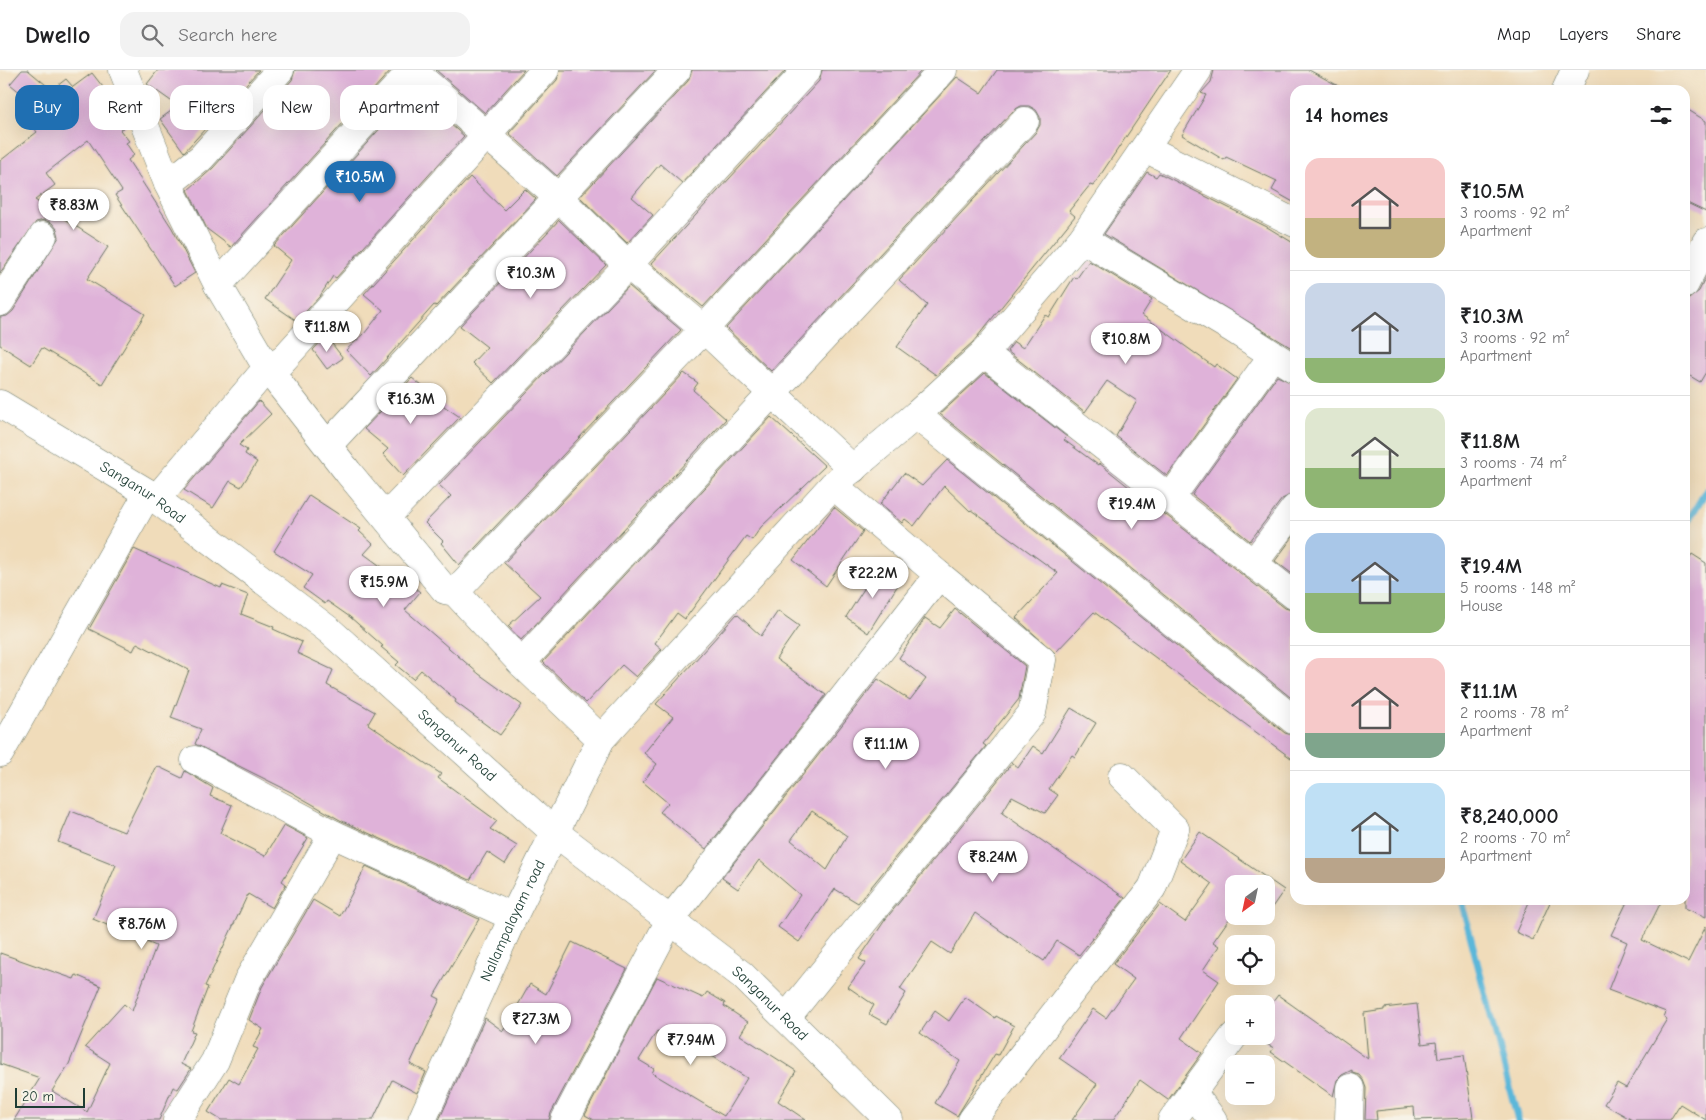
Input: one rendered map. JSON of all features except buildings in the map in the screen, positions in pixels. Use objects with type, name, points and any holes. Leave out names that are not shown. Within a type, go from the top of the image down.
[{"type":"street","points":[[123,70],[168,184],[218,285],[269,371],[445,590],[455,592],[521,663],[601,739]]},
{"type":"street","points":[[168,184],[201,158],[280,70]]},
{"type":"street","points":[[218,285],[412,70],[559,198],[628,264],[704,329],[774,394],[843,477],[939,575],[1042,660],[1032,713],[786,1018]]},
{"type":"street","points":[[0,753],[152,496],[487,136],[545,70]]},
{"type":"street","points":[[328,444],[677,70]]},
{"type":"street","points":[[387,516],[628,264],[807,70]]},
{"type":"street","points":[[455,592],[704,329],[943,70]]},
{"type":"street","points":[[1568,85],[1575,70]]},
{"type":"street","name":"Nallampalayam road","points":[[422,1120],[512,917],[553,831],[601,739],[843,477],[916,415],[984,352],[1082,239],[1145,148],[1194,71]]},
{"type":"street","points":[[521,663],[774,394],[1025,121]]},
{"type":"street","points":[[1145,148],[1290,220]]},
{"type":"street","points":[[0,302],[43,236]]},
{"type":"street","points":[[1082,239],[1290,366]]},
{"type":"street","points":[[1690,274],[1706,242]]},
{"type":"street","points":[[984,352],[1169,500],[1290,592]]},
{"type":"street","points":[[1169,500],[1273,355]]},
{"type":"street","name":"Sanganur Road","points":[[0,404],[152,496],[330,630],[553,831],[742,975],[889,1120]]},
{"type":"street","points":[[916,415],[1290,717]]},
{"type":"street","points":[[1253,564],[1290,515]]},
{"type":"street","points":[[565,1120],[670,920],[939,575]]},
{"type":"street","points":[[195,760],[334,834],[512,917]]},
{"type":"street","points":[[972,1120],[1152,888],[1175,829],[1122,776]]},
{"type":"street","points":[[177,1120],[215,1061],[248,980],[334,834]]},
{"type":"street","points":[[1172,1120],[1227,1045]]},
{"type":"street","points":[[1349,1120],[1350,1088]]},
{"type":"street","points":[[1192,1092],[1213,1120]]},
{"type":"waterway","points":[[1690,518],[1706,491]]},
{"type":"waterway","points":[[1462,905],[1518,1120]]}]
